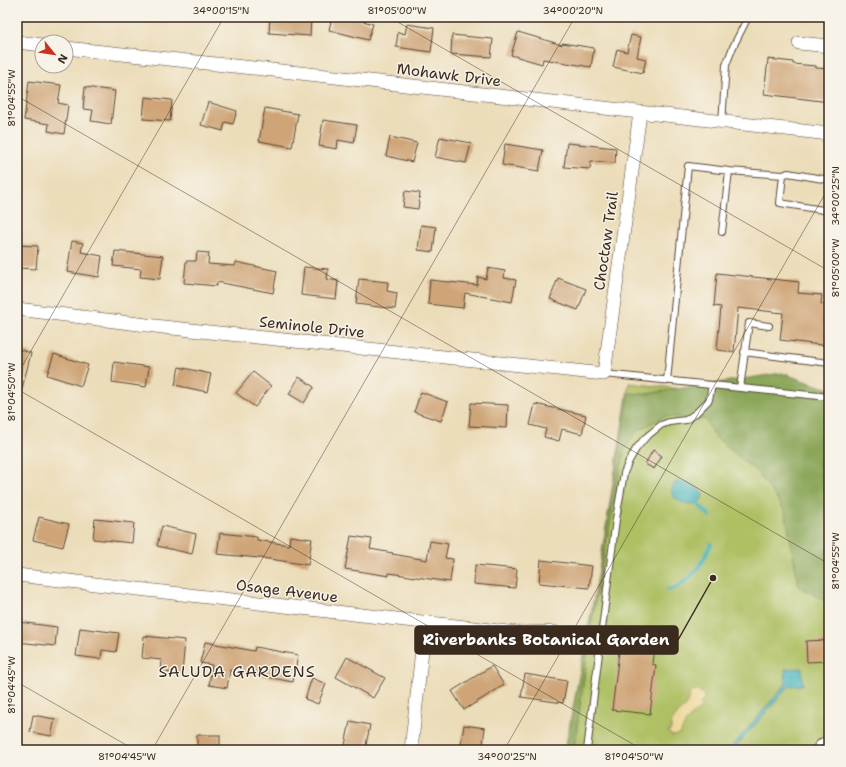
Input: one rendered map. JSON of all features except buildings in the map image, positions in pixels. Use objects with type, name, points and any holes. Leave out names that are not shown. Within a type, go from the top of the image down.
[{"type":"street","points":[[17,42],[34,44]]},
{"type":"street","points":[[800,43],[829,46]]},
{"type":"street","name":"Mohawk Drive","points":[[74,49],[829,134]]},
{"type":"street","name":"Choctaw Trail","points":[[604,374],[640,113]]},
{"type":"street","name":"Seminole Drive","points":[[17,309],[163,327],[604,374]]},
{"type":"street","name":"Osage Avenue","points":[[17,575],[517,633],[554,632]]},
{"type":"street","points":[[411,750],[425,623]]},
{"type":"lane","points":[[722,122],[726,65],[748,17]]},
{"type":"lane","points":[[667,381],[688,166],[729,171],[786,174],[829,180]]},
{"type":"lane","points":[[722,232],[729,171]]},
{"type":"lane","points":[[786,174],[780,203],[829,211]]},
{"type":"lane","points":[[740,388],[749,323],[769,326]]},
{"type":"lane","points":[[744,352],[829,363]]},
{"type":"lane","points":[[604,374],[829,397]]},
{"type":"lane","points":[[587,750],[616,519],[624,473],[636,448],[652,432],[661,425],[669,422],[686,420],[696,413],[708,400],[712,385]]},
{"type":"lane","points":[[814,750],[822,741],[829,739]]},
{"type":"green space","points":[[782,373],[829,388],[829,603],[799,587],[785,511],[758,473],[713,435],[706,420],[664,416],[636,432],[624,450],[592,620],[574,750],[565,750],[601,560],[629,393],[645,394]]},
{"type":"green space","points":[[629,383],[829,406],[829,750],[570,750]]},
{"type":"sand","points":[[693,690],[701,692],[704,695],[704,700],[700,704],[702,708],[695,712],[686,722],[680,734],[673,736],[668,731],[671,730],[672,721],[686,705],[690,693]]},
{"type":"water","points":[[676,482],[683,482],[694,486],[703,494],[702,499],[697,503],[691,504],[679,501],[674,497],[672,492],[672,487]]},
{"type":"water","points":[[802,668],[803,685],[789,686],[733,750],[729,750],[786,684],[785,669]]},
{"type":"waterway","points":[[697,503],[710,516]]},
{"type":"waterway","points":[[668,590],[675,588],[689,578],[700,565],[711,544]]},
{"type":"place","name":"Riverbanks Botanical Garden","points":[[713,578]]},
{"type":"district","name":"SALUDA GARDENS","points":[[237,671]]}]
